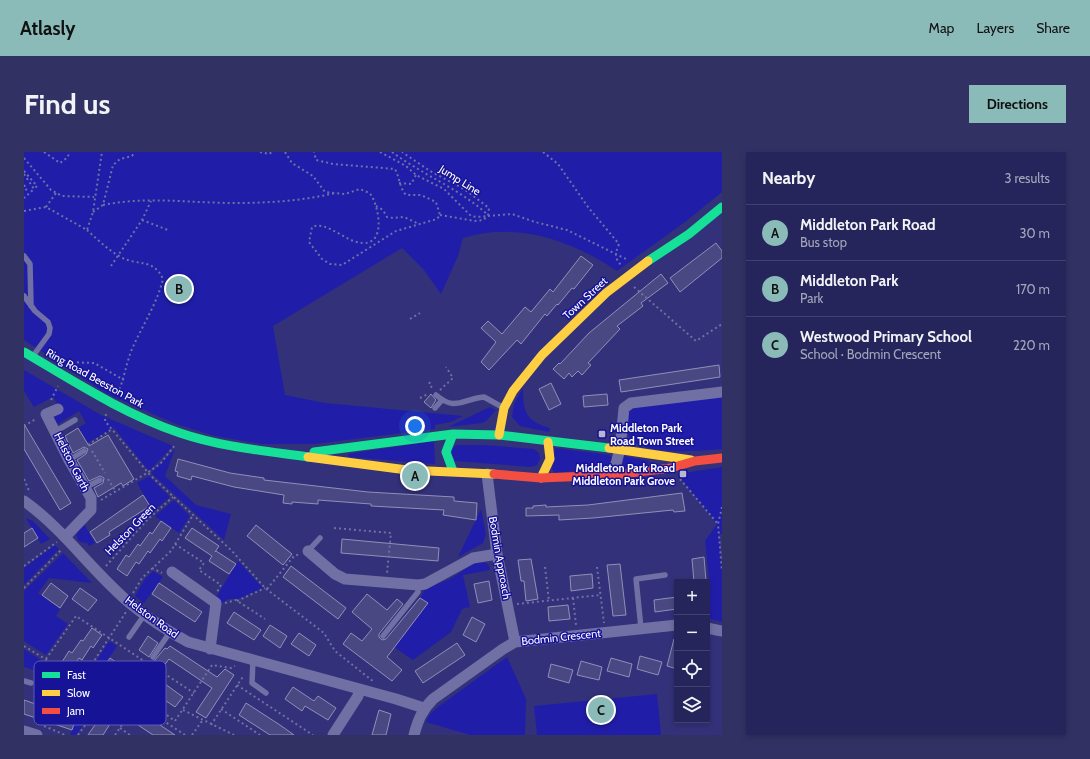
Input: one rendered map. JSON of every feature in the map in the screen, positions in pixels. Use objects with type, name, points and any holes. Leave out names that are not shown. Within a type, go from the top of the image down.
[{"type":"street","name":"Town Street","points":[[499,435],[504,408],[513,391],[542,355],[606,293],[689,234],[722,207]]},
{"type":"street","name":"Ring Road Beeston Park","points":[[24,352],[112,404],[143,418],[194,436],[247,449],[407,470],[454,471],[541,478],[613,475],[671,468],[695,461]]},
{"type":"street","points":[[613,475],[620,449],[624,408],[631,403],[722,392]]},
{"type":"street","points":[[46,414],[58,409]]},
{"type":"street","name":"Helston Garth","points":[[46,414],[56,431],[69,460],[91,498],[91,510],[67,540]]},
{"type":"street","name":"Ring Road Beeston Park","points":[[297,455],[453,434],[499,435],[548,442],[620,449],[695,461]]},
{"type":"street","points":[[453,434],[446,446],[445,457],[454,471]]},
{"type":"street","points":[[541,478],[550,459],[548,442]]},
{"type":"street","points":[[695,461],[722,458]]},
{"type":"street","name":"Bodmin Approach","points":[[487,474],[497,554],[515,642]]},
{"type":"street","name":"Helston Road","points":[[24,501],[36,510],[129,602],[170,632],[188,642],[424,708]]},
{"type":"street","points":[[308,551],[335,574],[346,579],[418,585],[425,584],[473,558],[497,554]]},
{"type":"street","points":[[172,572],[213,605],[210,649]]},
{"type":"street","name":"Bodmin Crescent","points":[[414,735],[418,719],[424,708],[471,672],[515,642],[674,625]]},
{"type":"street","points":[[710,629],[722,631]]},
{"type":"street","points":[[333,735],[358,696],[360,689]]},
{"type":"street","points":[[24,731],[37,735]]},
{"type":"lane","points":[[24,256],[30,264],[32,306]]},
{"type":"lane","points":[[24,296],[48,322],[50,328],[49,334],[32,357]]},
{"type":"lane","points":[[436,394],[446,403],[456,404],[484,397],[504,408]]},
{"type":"lane","points":[[435,408],[442,400]]},
{"type":"lane","points":[[56,431],[74,420]]},
{"type":"lane","points":[[69,460],[84,451]]},
{"type":"lane","points":[[84,488],[100,480]]},
{"type":"lane","points":[[308,551],[320,538]]},
{"type":"lane","points":[[641,628],[636,579],[665,575]]},
{"type":"lane","points":[[383,636],[418,592],[418,585]]},
{"type":"lane","points":[[129,637],[145,614]]},
{"type":"lane","points":[[154,656],[170,632]]},
{"type":"lane","points":[[253,660],[252,683],[266,693]]},
{"type":"lane","points":[[24,681],[31,683]]},
{"type":"path","points":[[44,152],[60,163],[68,157],[69,152]]},
{"type":"path","points":[[87,230],[93,212],[94,197],[102,152]]},
{"type":"path","points":[[103,205],[113,165],[120,159],[132,156],[135,152]]},
{"type":"path","points":[[260,152],[269,154],[272,152]]},
{"type":"path","points":[[285,152],[292,163],[313,176],[325,192],[345,194],[360,189],[370,194],[376,206],[379,217],[378,233],[372,241],[364,244],[355,242],[324,226],[317,225],[312,227],[309,242],[322,259],[330,264],[342,265],[396,231],[437,219],[440,215]]},
{"type":"path","points":[[314,152],[316,160],[333,164],[395,169],[399,175],[399,183],[406,195],[421,195],[436,202],[440,215]]},
{"type":"path","points":[[380,152],[400,161],[416,175],[444,189],[471,216],[477,217],[512,214],[535,222],[568,230],[615,254],[618,244],[588,207],[558,164],[543,152]]},
{"type":"path","points":[[392,152],[421,172],[460,194],[488,216]]},
{"type":"path","name":"Jump Line","points":[[402,152],[464,189],[489,208],[488,216]]},
{"type":"path","points":[[24,158],[51,190],[56,193],[62,196],[94,197]]},
{"type":"path","points":[[24,171],[37,186],[25,197]]},
{"type":"path","points":[[24,174],[34,189]]},
{"type":"path","points":[[399,183],[411,184],[416,175]]},
{"type":"path","points":[[24,185],[27,189],[24,191]]},
{"type":"path","points":[[46,207],[56,193]]},
{"type":"path","points":[[93,212],[103,205],[124,201],[234,203],[310,199],[336,193]]},
{"type":"path","points":[[111,266],[142,220],[151,201]]},
{"type":"path","points":[[376,206],[382,210],[387,217],[404,217],[420,224]]},
{"type":"path","points":[[24,211],[46,207],[87,230],[118,256],[130,262],[148,263],[159,271],[163,279],[160,291],[132,350],[124,372],[124,380],[105,416],[105,421],[148,472],[232,551],[266,589],[324,633],[335,651],[378,684]]},
{"type":"path","points":[[440,215],[475,221],[483,220],[488,216]]},
{"type":"path","points":[[142,220],[168,230]]},
{"type":"path","points":[[624,279],[696,341],[722,324]]},
{"type":"path","points":[[410,319],[420,312]]},
{"type":"path","points":[[65,361],[71,363],[94,364],[124,380]]},
{"type":"path","points":[[446,367],[453,378]]},
{"type":"path","points":[[58,409],[51,400],[64,377]]},
{"type":"path","points":[[430,382],[429,384],[436,394]]},
{"type":"path","points":[[24,426],[46,414]]},
{"type":"path","points":[[84,451],[88,444],[112,429]]},
{"type":"path","points":[[88,444],[116,492]]},
{"type":"path","points":[[91,506],[160,464],[175,445]]},
{"type":"path","points":[[671,468],[718,524]]},
{"type":"path","name":"Helston Green","points":[[100,573],[148,519],[173,497]]},
{"type":"path","points":[[722,508],[718,524],[722,571]]},
{"type":"path","points":[[94,661],[109,638],[142,578],[171,551],[193,515]]},
{"type":"path","points":[[334,528],[391,533],[386,582]]},
{"type":"path","points":[[24,566],[67,540]]},
{"type":"path","points":[[24,588],[67,540]]},
{"type":"path","points":[[175,544],[204,563],[199,570],[222,585],[213,605]]},
{"type":"path","points":[[213,605],[228,601],[237,601],[266,589],[294,556],[308,551]]},
{"type":"path","points":[[545,567],[549,601]]},
{"type":"path","points":[[597,568],[605,632]]},
{"type":"path","points":[[508,606],[600,595]]},
{"type":"path","points":[[573,598],[577,635]]},
{"type":"path","points":[[237,601],[265,619]]},
{"type":"path","points":[[46,659],[76,616],[145,661]]},
{"type":"path","points":[[24,646],[49,661]]},
{"type":"path","points":[[166,714],[175,721],[212,665],[231,668],[253,660]]},
{"type":"path","points":[[211,725],[253,660]]},
{"type":"path","points":[[166,675],[194,693]]},
{"type":"path","points":[[237,685],[313,735]]},
{"type":"path","points":[[221,709],[260,735]]},
{"type":"path","points":[[183,710],[234,735]]},
{"type":"path","points":[[192,735],[202,720]]},
{"type":"path","points":[[166,722],[185,735]]},
{"type":"path","points":[[78,735],[85,725]]},
{"type":"path","points":[[115,735],[122,725]]},
{"type":"path","points":[[120,728],[130,735]]},
{"type":"shaded area","points":[[24,152],[722,152],[722,192],[685,222],[617,271],[582,251],[544,237],[524,233],[483,233],[463,238],[458,256],[441,294],[424,270],[402,248],[273,326],[285,395],[325,403],[463,416],[451,422],[435,425],[435,429],[314,444],[262,444],[215,436],[176,424],[107,394],[24,340]]},
{"type":"shaded area","points":[[24,370],[101,415],[173,446],[149,471],[114,428],[87,443],[78,428],[86,423],[79,411],[53,427],[50,421],[62,411],[53,397],[34,407],[24,391]]},
{"type":"shaded area","points":[[523,388],[524,403],[527,414],[535,422],[550,428],[549,432],[520,426],[512,417],[514,404]]},
{"type":"shaded area","points":[[722,395],[722,449],[701,451],[660,450],[647,448],[637,444],[628,435],[627,414],[635,407]]},
{"type":"shaded area","points":[[490,407],[496,410],[486,421],[482,423],[448,427]]},
{"type":"shaded area","points":[[434,441],[435,464],[349,457],[348,454]]},
{"type":"shaded area","points":[[456,445],[485,445],[534,449],[539,453],[540,459],[537,465],[531,467],[455,461],[450,451]]},
{"type":"shaded area","points":[[555,448],[610,455],[612,459],[607,468],[555,473],[552,469]]},
{"type":"shaded area","points":[[175,449],[165,476],[196,505],[231,514],[224,540],[151,473]]},
{"type":"shaded area","points":[[624,456],[649,462],[648,464],[624,467],[622,461]]},
{"type":"shaded area","points":[[722,467],[722,534],[719,535],[722,571],[722,622],[710,619],[710,579],[705,541],[717,524],[677,474]]},
{"type":"shaded area","points":[[149,476],[170,497],[153,511],[137,483]]},
{"type":"shaded area","points":[[174,500],[190,516],[179,533],[155,516]]},
{"type":"shaded area","points":[[481,509],[486,534],[483,543],[458,557]]},
{"type":"shaded area","points":[[26,518],[33,521],[50,539],[41,544]]},
{"type":"shaded area","points":[[84,524],[95,543],[89,546],[87,543],[80,542],[77,537],[80,528]]},
{"type":"shaded area","points":[[55,545],[59,549],[24,585],[24,568]]},
{"type":"shaded area","points":[[63,553],[92,583],[49,578],[38,593],[60,609],[56,616],[68,624],[46,655],[24,641],[24,591]]},
{"type":"shaded area","points":[[238,561],[263,588],[238,599],[228,599],[220,605],[216,597]]},
{"type":"shaded area","points":[[476,562],[486,563],[489,565],[490,570],[463,575],[470,607],[462,609],[451,632],[413,660],[394,647],[427,603],[420,598],[425,589],[450,579]]},
{"type":"shaded area","points":[[153,571],[163,577],[144,603],[135,596],[145,579]]},
{"type":"shaded area","points":[[109,641],[117,646],[107,661],[96,661]]},
{"type":"shaded area","points":[[24,649],[42,661],[34,661],[34,670],[24,667]]},
{"type":"shaded area","points":[[507,657],[526,699],[525,735],[470,735],[426,722],[430,714],[438,707]]},
{"type":"shaded area","points":[[657,694],[661,735],[537,735],[534,706]]},
{"type":"shaded area","points":[[74,725],[83,725],[76,735],[70,735]]},
{"type":"building","points":[[716,243],[722,251],[722,258],[680,292],[670,278]]},
{"type":"building","points":[[581,256],[593,265],[574,289],[572,288],[547,316],[545,314],[521,344],[517,340],[489,370],[481,362],[496,342],[481,328],[488,321],[502,334],[525,307],[531,312],[550,289],[553,292]]},
{"type":"building","points":[[661,274],[668,283],[641,303],[643,306],[617,326],[620,329],[588,363],[591,365],[582,375],[578,371],[572,377],[569,373],[564,379],[553,369],[559,363],[560,364],[589,333]]},
{"type":"building","points":[[719,365],[720,377],[621,392],[619,380]]},
{"type":"building","points":[[551,383],[561,404],[549,410],[539,389]]},
{"type":"building","points":[[431,394],[436,400],[431,408],[424,402]]},
{"type":"building","points":[[607,394],[608,405],[584,407],[583,396]]},
{"type":"building","points":[[24,424],[71,503],[60,510],[24,449]]},
{"type":"building","points":[[78,428],[89,446],[108,435],[134,479],[123,486],[121,483],[98,497],[94,488],[103,483],[104,478],[100,476],[89,481],[77,460],[86,454],[88,449],[84,447],[73,453],[65,436]]},
{"type":"building","points":[[178,459],[230,473],[264,478],[264,480],[368,492],[454,497],[454,501],[477,503],[476,520],[443,515],[444,510],[371,506],[371,504],[318,500],[318,504],[292,502],[292,504],[283,503],[284,495],[234,487],[192,476],[191,480],[177,476],[178,472],[175,471]]},
{"type":"building","points":[[682,493],[685,511],[674,512],[673,510],[559,520],[559,515],[526,516],[526,508],[533,508],[533,506],[546,505],[546,507],[588,505]]},
{"type":"building","points":[[143,495],[150,506],[109,532],[110,535],[97,543],[90,532]]},
{"type":"building","points":[[161,521],[171,528],[162,541],[160,539],[150,553],[148,551],[139,564],[136,562],[127,576],[117,569],[126,555],[129,557],[138,544],[140,546],[150,532],[152,534]]},
{"type":"building","points":[[256,525],[292,554],[283,565],[247,536]]},
{"type":"building","points":[[32,528],[38,538],[24,547],[24,533]]},
{"type":"building","points":[[192,528],[219,546],[215,552],[216,551],[236,564],[229,574],[209,561],[212,556],[185,538]]},
{"type":"building","points":[[342,539],[439,548],[438,561],[341,553]]},
{"type":"building","points":[[704,557],[706,579],[694,579],[692,559]]},
{"type":"building","points":[[531,559],[538,599],[526,601],[524,581],[521,581],[518,560]]},
{"type":"building","points":[[620,564],[626,615],[613,616],[607,565]]},
{"type":"building","points":[[291,566],[346,608],[338,619],[283,577]]},
{"type":"building","points":[[592,574],[593,588],[571,591],[570,576]]},
{"type":"building","points":[[489,581],[492,600],[478,603],[474,584]]},
{"type":"building","points":[[51,583],[68,596],[60,608],[42,595]]},
{"type":"building","points":[[159,583],[202,612],[195,622],[152,594]]},
{"type":"building","points":[[80,588],[97,600],[88,611],[72,599]]},
{"type":"building","points":[[367,594],[387,610],[397,599],[403,604],[379,634],[379,637],[382,640],[386,639],[420,598],[428,603],[387,657],[402,670],[392,681],[343,644],[351,633],[362,641],[372,629],[352,612]]},
{"type":"building","points":[[674,597],[674,609],[655,612],[654,600]]},
{"type":"building","points":[[568,605],[570,619],[549,621],[548,607]]},
{"type":"building","points":[[234,612],[261,630],[254,640],[227,623]]},
{"type":"building","points":[[472,617],[485,624],[476,642],[463,635]]},
{"type":"building","points":[[270,625],[287,636],[280,648],[263,636]]},
{"type":"building","points":[[92,628],[102,635],[93,648],[91,646],[82,660],[79,658],[77,661],[63,661],[69,651],[72,653],[81,640],[83,641]]},
{"type":"building","points":[[299,633],[316,645],[309,656],[291,644]]},
{"type":"building","points":[[148,636],[158,643],[149,657],[139,650]]},
{"type":"building","points":[[674,639],[674,668],[667,666]]},
{"type":"building","points":[[457,643],[465,655],[423,683],[415,671]]},
{"type":"building","points":[[170,646],[217,677],[225,669],[234,675],[206,718],[196,712],[212,688],[169,659],[166,663],[166,661],[154,661],[165,648],[167,649]]},
{"type":"building","points":[[640,656],[662,662],[658,675],[637,669]]},
{"type":"building","points":[[611,658],[632,664],[629,677],[607,671]]},
{"type":"building","points":[[581,661],[602,667],[599,680],[577,675]]},
{"type":"building","points":[[551,664],[573,670],[569,683],[548,677]]},
{"type":"building","points":[[166,685],[183,697],[175,707],[166,701]]},
{"type":"building","points":[[293,687],[314,701],[318,696],[336,708],[328,720],[305,706],[302,711],[285,699]]},
{"type":"building","points":[[24,700],[34,703],[34,717],[24,714]]},
{"type":"building","points":[[246,703],[294,735],[270,735],[239,715]]},
{"type":"building","points":[[379,710],[391,714],[386,735],[372,735]]},
{"type":"building","points":[[57,725],[74,725],[72,730]]},
{"type":"building","points":[[95,725],[109,725],[103,735],[88,735]]},
{"type":"building","points":[[138,725],[160,725],[175,735],[153,735]]},
{"type":"traffic: fast","points":[[648,261],[689,234],[722,207]]},
{"type":"traffic: fast","points":[[24,352],[119,407],[139,417],[180,433],[211,442],[308,457]]},
{"type":"traffic: fast","points":[[453,434],[446,452],[453,471]]},
{"type":"traffic: fast","points":[[314,452],[453,434],[499,435],[609,448]]},
{"type":"traffic: slow","points":[[499,435],[504,408],[513,391],[542,355],[606,293],[648,261]]},
{"type":"traffic: slow","points":[[541,478],[550,459],[548,442]]},
{"type":"traffic: slow","points":[[609,448],[691,460]]},
{"type":"traffic: slow","points":[[308,457],[407,470],[494,474]]},
{"type":"traffic: jam","points":[[494,474],[541,478],[613,475],[671,468],[695,461],[722,458]]},
{"type":"place","name":"Middleton Park","points":[[179,289]]},
{"type":"place","name":"Middleton Park Road Town Street","points":[[602,434]]},
{"type":"place","name":"Middleton Park Road Middleton Park Grove","points":[[683,474]]},
{"type":"place","name":"Middleton Park Road","points":[[415,476]]},
{"type":"place","name":"Westwood Primary School","points":[[601,710]]}]
